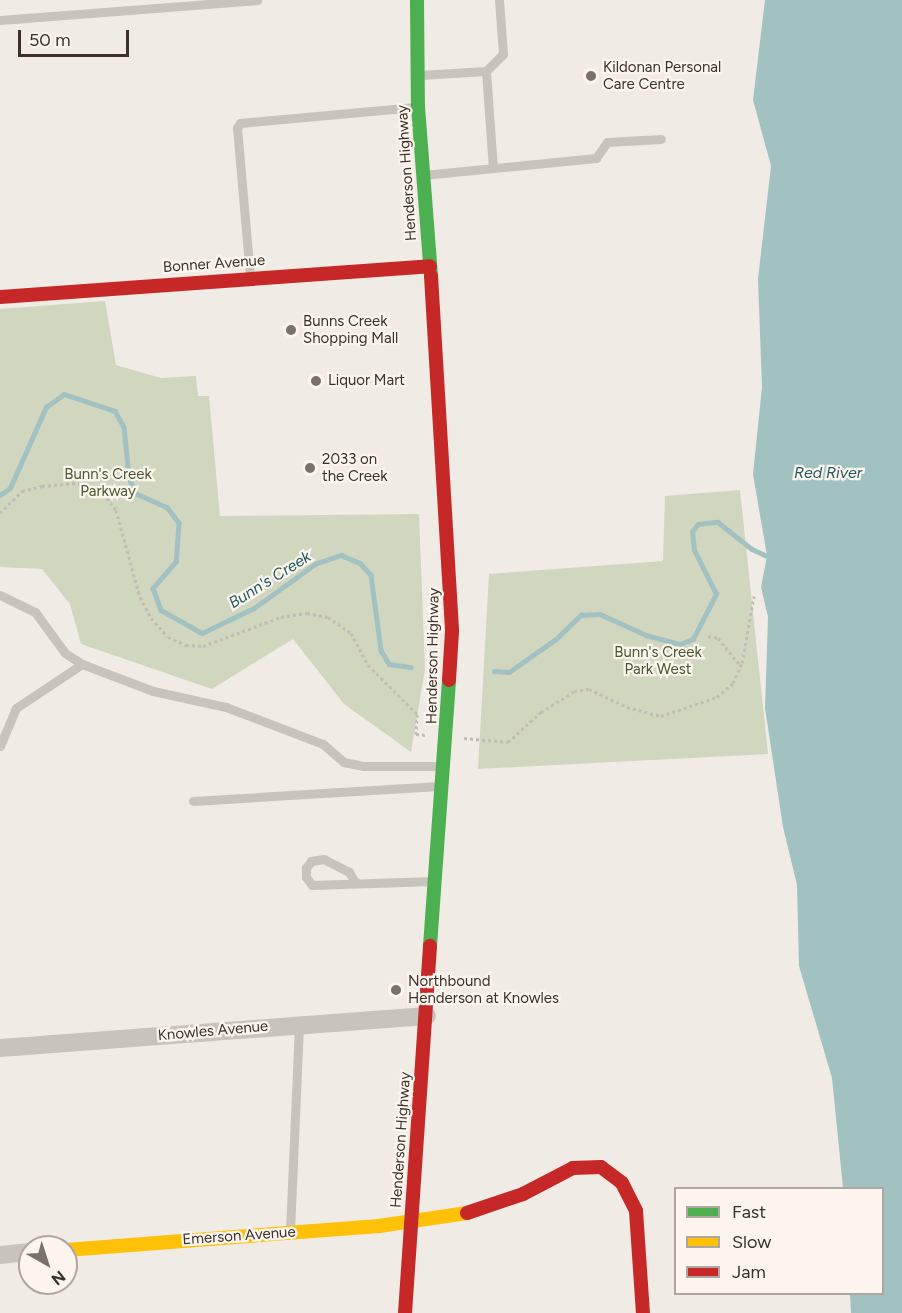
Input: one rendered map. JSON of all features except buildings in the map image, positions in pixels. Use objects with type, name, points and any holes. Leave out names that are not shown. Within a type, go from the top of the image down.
[{"type":"main road","name":"Henderson Highway","points":[[407,1311],[411,1221],[447,737],[452,631],[450,541],[418,107],[417,0]]},
{"type":"main road","name":"Bonner Avenue","points":[[0,297],[430,266]]},
{"type":"main road","name":"Emerson Avenue","points":[[78,1249],[290,1233],[467,1213],[523,1194],[573,1168],[601,1167],[622,1183],[636,1211],[643,1313]]},
{"type":"street","name":"Knowles Avenue","points":[[0,1048],[427,1016]]},
{"type":"street","points":[[0,1255],[18,1253]]},
{"type":"lane","points":[[0,20],[257,0]]},
{"type":"lane","points":[[419,75],[486,71],[502,54],[499,0]]},
{"type":"lane","points":[[486,71],[494,168]]},
{"type":"lane","points":[[251,278],[237,128],[240,123],[418,107]]},
{"type":"lane","points":[[423,175],[596,159],[607,142],[661,140]]},
{"type":"lane","points":[[0,595],[36,612],[65,653],[82,664],[153,691],[226,707],[323,744],[345,762],[363,766],[445,766]]},
{"type":"lane","points":[[0,746],[16,708],[82,664]]},
{"type":"lane","points":[[193,801],[443,786]]},
{"type":"lane","points":[[355,882],[349,872],[324,859],[311,861],[306,868],[306,877],[312,885],[437,881]]},
{"type":"lane","points":[[290,1233],[299,1024]]},
{"type":"path","points":[[0,513],[22,490],[42,486],[78,483],[103,493],[116,510],[140,597],[151,618],[168,637],[186,645],[203,646],[281,617],[307,613],[328,617],[351,633],[368,665],[417,714],[416,734],[508,742],[563,697],[589,690],[627,707],[661,716],[717,697],[733,683],[741,666],[754,596]]},
{"type":"path","points":[[708,636],[718,638],[741,666]]},
{"type":"green space","name":"Bunn's Creek Parkway","points":[[105,301],[116,365],[161,378],[196,376],[198,396],[209,396],[220,516],[419,514],[425,669],[411,752],[344,704],[293,639],[212,689],[81,644],[70,604],[42,569],[0,567],[0,309]]},
{"type":"green space","name":"Bunn's Creek Park West","points":[[740,490],[768,754],[478,769],[489,574],[663,561],[665,496]]},
{"type":"water","name":"Red River","points":[[765,0],[902,0],[902,1313],[851,1313],[850,1295],[884,1295],[884,1187],[843,1187],[832,1078],[799,966],[797,885],[783,827],[765,708],[768,617],[761,587],[767,556],[753,474],[762,387],[758,279],[771,166],[753,100]]},
{"type":"waterway","name":"Bunn's Creek","points":[[0,495],[10,488],[46,407],[64,394],[115,411],[124,427],[129,476],[135,493],[167,507],[179,523],[176,562],[153,588],[161,610],[202,633],[254,608],[315,564],[341,555],[360,563],[371,575],[381,650],[389,664],[411,667]]},
{"type":"waterway","name":"Bunn's Creek","points":[[494,671],[509,672],[556,639],[581,615],[600,614],[646,635],[680,644],[693,639],[716,594],[694,550],[692,532],[698,524],[718,522],[752,549],[767,556]]},
{"type":"traffic: fast","points":[[417,0],[418,107],[431,276]]},
{"type":"traffic: fast","points":[[430,946],[449,680]]},
{"type":"traffic: slow","points":[[78,1249],[379,1226],[467,1213]]},
{"type":"traffic: jam","points":[[0,297],[430,266]]},
{"type":"traffic: jam","points":[[431,276],[452,631],[449,680]]},
{"type":"traffic: jam","points":[[405,1313],[430,946]]},
{"type":"traffic: jam","points":[[467,1213],[523,1194],[573,1168],[601,1167],[622,1183],[636,1211],[643,1313]]},
{"type":"place","name":"Kildonan Personal Care Centre","points":[[591,76]]},
{"type":"place","name":"Bunns Creek Shopping Mall","points":[[291,330]]},
{"type":"place","name":"Liquor Mart","points":[[316,381]]},
{"type":"place","name":"2033 on the Creek","points":[[310,468]]},
{"type":"place","name":"Northbound Henderson at Knowles","points":[[396,990]]}]
